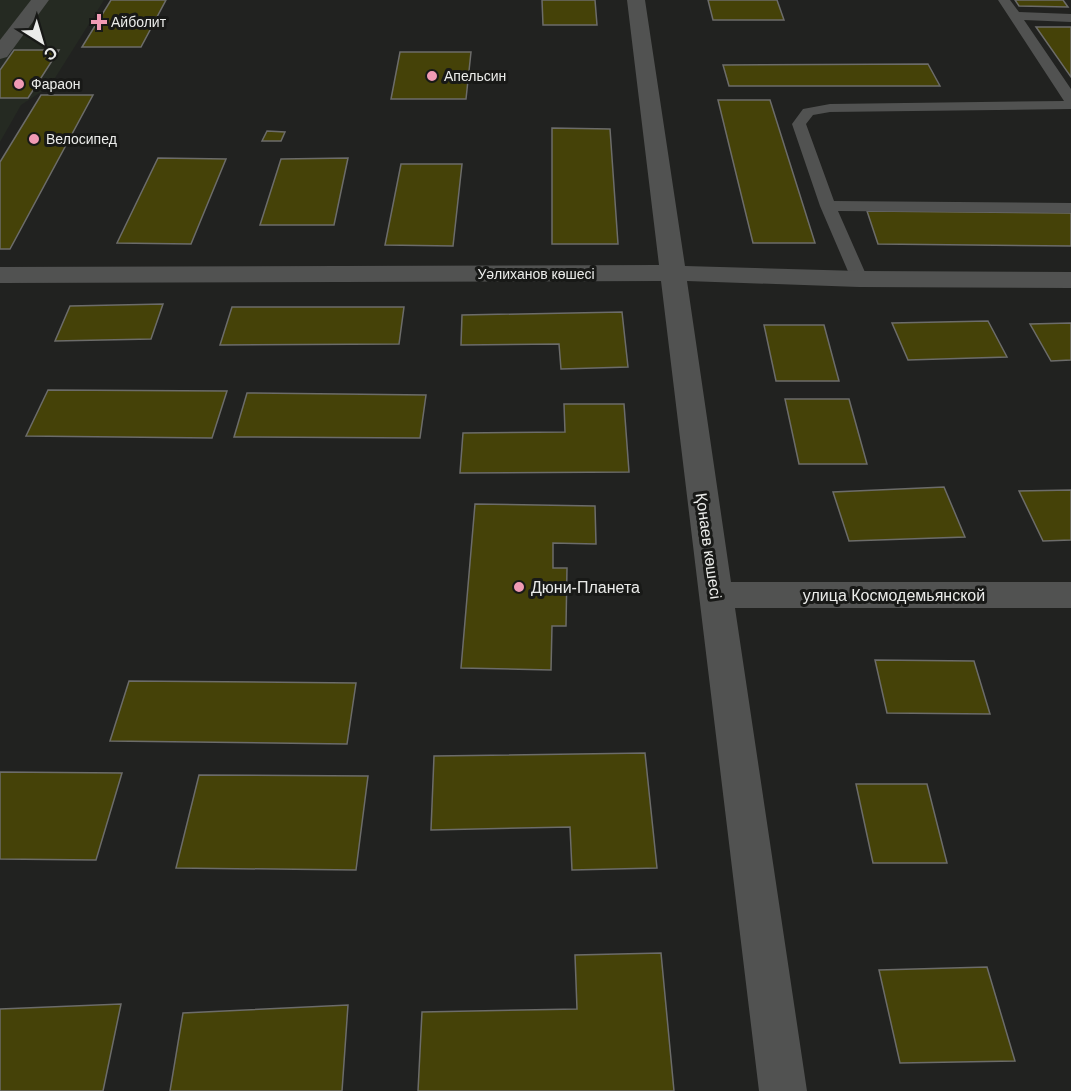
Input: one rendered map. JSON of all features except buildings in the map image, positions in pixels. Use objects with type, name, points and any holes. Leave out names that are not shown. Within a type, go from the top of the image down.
[{"type":"street","points":[[0,53],[40,0]]},
{"type":"street","name":"Қонаев көшесі","points":[[636,0],[783,1091]]},
{"type":"street","name":"Уәлиханов көшесі","points":[[0,275],[673,273],[859,279],[1071,280]]},
{"type":"street","name":"улица Космодемьянской","points":[[716,596],[1071,595]]},
{"type":"lane","points":[[1004,0],[1071,100]]},
{"type":"lane","points":[[1015,16],[1071,18]]},
{"type":"lane","points":[[859,279],[828,206],[799,124],[808,112],[830,108],[1071,105]]},
{"type":"lane","points":[[828,206],[1071,208]]},
{"type":"shaded area","points":[[0,0],[104,0],[50,86],[21,105],[0,142]]},
{"type":"place","name":"Айболит","points":[[99,22]]},
{"type":"place","name":"Апельсин","points":[[432,76]]},
{"type":"place","name":"Фараон","points":[[19,84]]},
{"type":"place","name":"Велосипед","points":[[34,139]]},
{"type":"place","name":"Дюни-Планета","points":[[519,587]]}]
